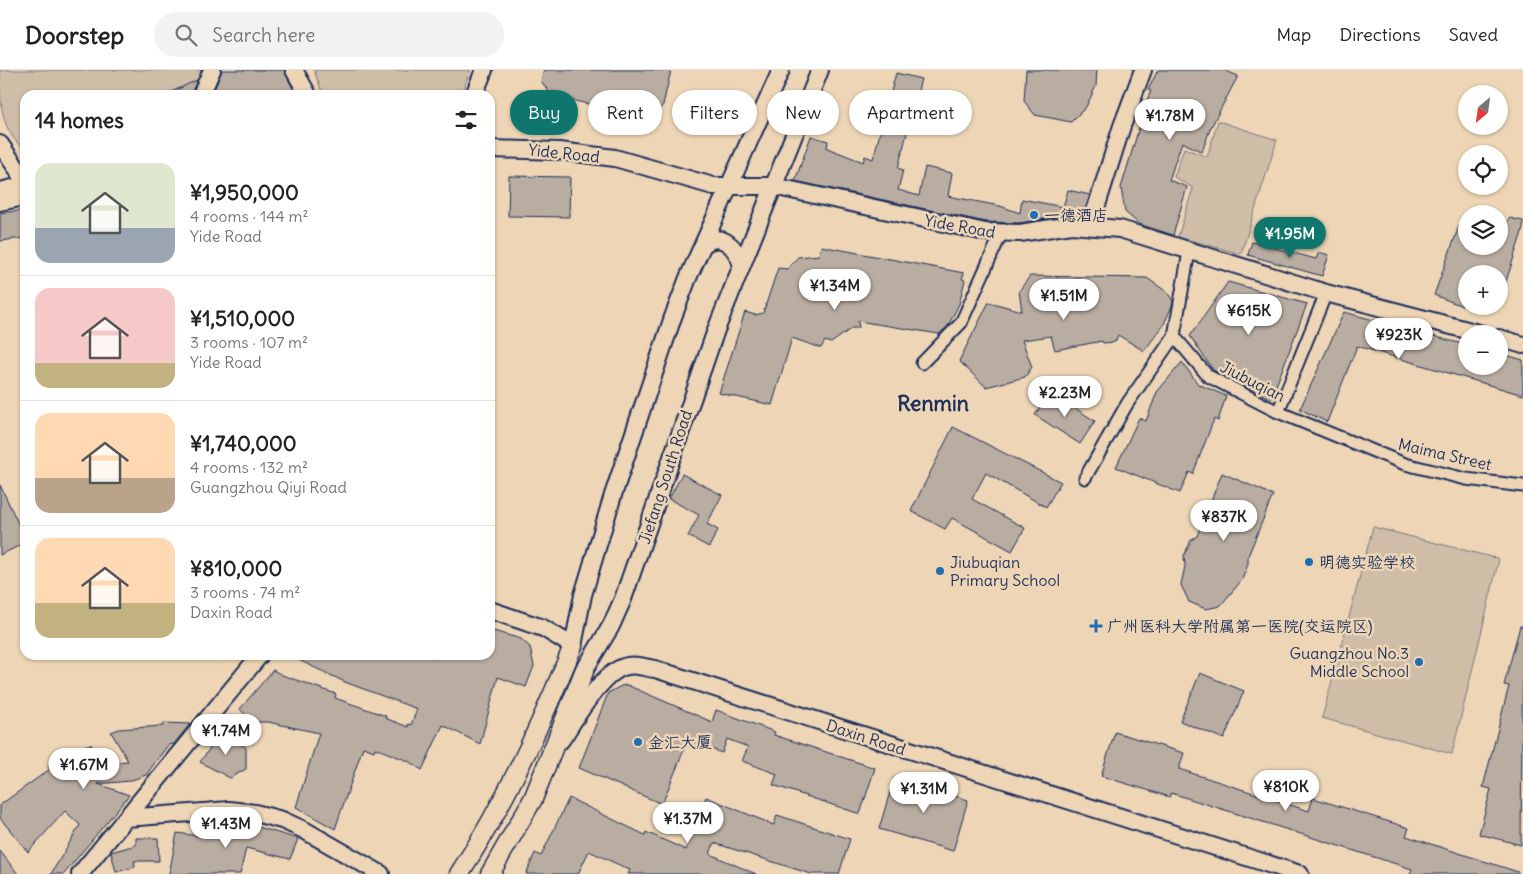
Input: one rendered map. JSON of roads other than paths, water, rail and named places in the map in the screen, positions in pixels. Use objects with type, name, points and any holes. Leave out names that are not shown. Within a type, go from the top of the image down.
[{"type":"main road","points":[[203,90],[212,70]]},
{"type":"main road","points":[[294,70],[305,90]]},
{"type":"main road","points":[[476,90],[484,70]]},
{"type":"main road","points":[[459,874],[486,833],[515,779],[573,646],[583,595],[624,460],[673,317],[781,70]]},
{"type":"main road","name":"Jiefang South Road","points":[[490,874],[533,799],[585,669],[611,626],[623,599],[690,400],[820,70]]},
{"type":"main road","points":[[1085,225],[1093,217],[1142,70]]},
{"type":"main road","points":[[0,144],[20,175]]},
{"type":"main road","name":"Yide Road","points":[[495,149],[526,148],[605,157],[684,179],[729,188],[773,186],[894,214],[1001,234],[1085,225],[1120,229],[1326,293],[1458,328]]},
{"type":"main road","points":[[0,191],[20,189]]},
{"type":"main road","points":[[0,202],[20,191]]},
{"type":"main road","points":[[703,245],[709,240],[725,241],[736,252],[742,265]]},
{"type":"main road","points":[[1508,340],[1523,344]]},
{"type":"main road","points":[[495,612],[543,628],[573,646]]},
{"type":"main road","points":[[80,874],[256,660]]},
{"type":"main road","name":"Daxin Road","points":[[552,752],[608,677],[619,669],[637,666],[654,669],[1300,874]]},
{"type":"main road","points":[[126,818],[229,810],[255,813],[282,820],[304,830],[381,874]]},
{"type":"street","points":[[922,363],[961,323],[1001,234]]},
{"type":"street","points":[[1085,478],[1127,404],[1174,336],[1189,252]]},
{"type":"street","points":[[1278,412],[1326,293]]},
{"type":"street","name":"Jiubuqian","points":[[1174,336],[1208,376],[1305,424]]},
{"type":"street","name":"Maima Street","points":[[1305,424],[1405,464],[1466,478],[1523,486]]},
{"type":"place","name":"一德酒店","points":[[1034,215]]},
{"type":"place","name":"明德实验学校","points":[[1309,562]]},
{"type":"place","name":"Jiubuqian Primary School","points":[[940,571]]},
{"type":"place","name":"广州医科大学附属第一医院(交运院区)","points":[[1096,626]]},
{"type":"place","name":"Guangzhou No.3 Middle School","points":[[1419,662]]},
{"type":"place","name":"金汇大厦","points":[[638,742]]},
{"type":"district","name":"Renmin","points":[[933,404]]}]
